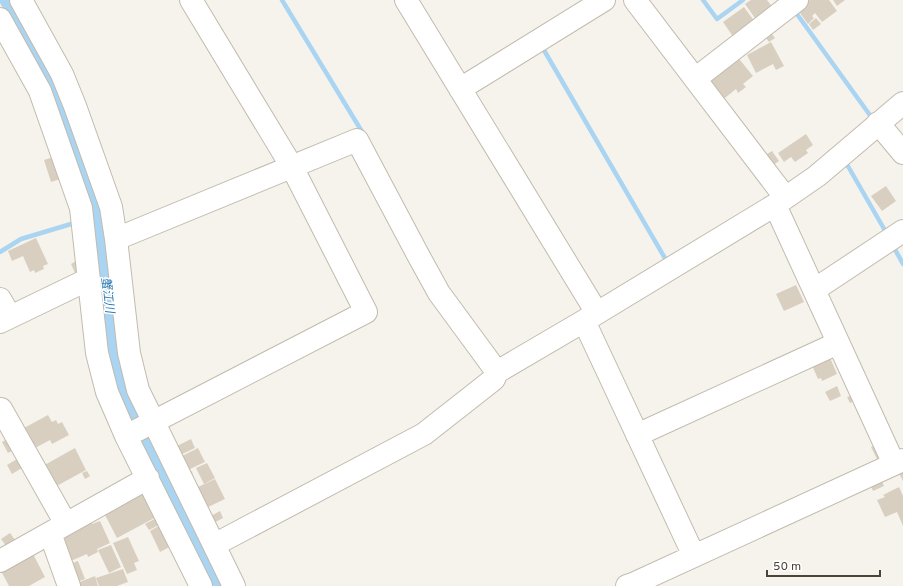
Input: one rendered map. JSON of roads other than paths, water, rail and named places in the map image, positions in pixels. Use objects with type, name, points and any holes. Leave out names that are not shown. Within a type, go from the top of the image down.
[{"type":"street","points":[[21,0],[62,74],[76,106],[111,207],[129,353],[138,390],[152,423],[234,586]]},
{"type":"street","points":[[128,435],[366,312],[292,167],[191,0]]},
{"type":"street","points":[[406,0],[460,89],[590,317],[637,435],[694,556]]},
{"type":"street","points":[[460,89],[604,0]]},
{"type":"street","points":[[627,586],[898,462],[838,343],[814,290],[780,201],[695,79],[635,0]]},
{"type":"street","points":[[695,79],[797,0]]},
{"type":"street","points":[[0,19],[40,91],[79,200],[97,353],[107,392],[201,586]]},
{"type":"street","points":[[214,545],[424,434],[494,379],[497,372],[780,201],[817,176],[903,103]]},
{"type":"street","points":[[878,123],[903,153]]},
{"type":"street","points":[[116,239],[357,140],[439,293],[497,372]]},
{"type":"street","points":[[814,290],[903,231]]},
{"type":"street","points":[[3,312],[89,279]]},
{"type":"street","points":[[637,435],[838,343]]},
{"type":"street","points":[[1,409],[58,529],[69,586]]},
{"type":"street","points":[[0,561],[148,478]]},
{"type":"water","name":"蟹江川","points":[[0,0],[15,0],[59,78],[105,209],[125,353],[229,586],[210,586],[118,397],[47,87],[0,3]]},
{"type":"waterway","points":[[282,0],[364,135]]},
{"type":"waterway","points":[[703,0],[717,19],[743,0]]},
{"type":"waterway","points":[[794,10],[872,118]]},
{"type":"waterway","points":[[541,45],[666,260]]},
{"type":"waterway","points":[[845,161],[887,234]]},
{"type":"waterway","points":[[0,252],[21,239],[71,224]]},
{"type":"waterway","points":[[892,244],[903,264]]}]
